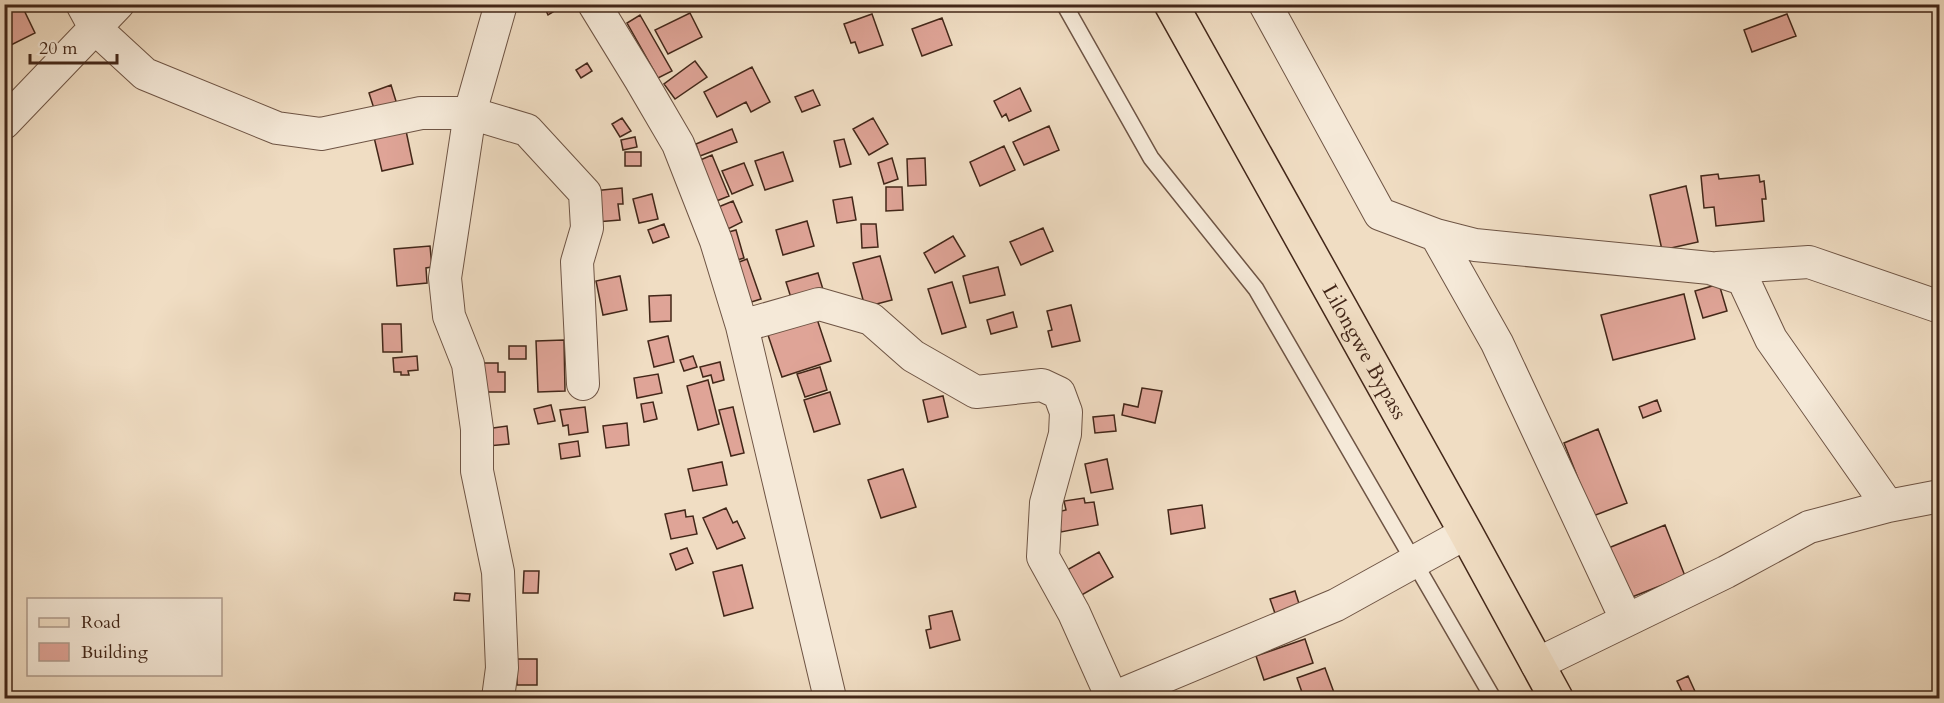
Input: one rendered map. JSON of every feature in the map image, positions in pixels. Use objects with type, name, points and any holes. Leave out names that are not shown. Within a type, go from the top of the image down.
[{"type":"main road","name":"Lilongwe Bypass","points":[[1171,4],[1556,699]]},
{"type":"street","points":[[4,123],[88,16],[118,4]]},
{"type":"street","points":[[498,699],[502,668],[498,572],[477,471],[477,429],[468,364],[449,316],[445,278],[470,113],[501,4]]},
{"type":"street","points":[[594,4],[678,144],[716,241],[742,326],[830,699]]},
{"type":"street","points":[[1265,4],[1380,214],[1436,235],[1475,245],[1710,268],[1809,262],[1940,307]]},
{"type":"street","points":[[88,16],[145,74],[277,128],[321,134],[421,113],[470,113],[527,130],[585,193],[587,228],[577,262],[583,384]]},
{"type":"street","points":[[1436,235],[1497,343],[1626,619]]},
{"type":"street","points":[[1710,268],[1743,279],[1772,339],[1888,506]]},
{"type":"street","points":[[742,326],[819,304],[871,319],[913,356],[976,392],[1042,385],[1059,393],[1066,412],[1065,434],[1046,502],[1043,557],[1074,613],[1112,699],[1336,605],[1466,533]]},
{"type":"street","points":[[1537,664],[1726,572],[1809,527],[1888,506],[1940,496]]},
{"type":"lane","points":[[1064,4],[1151,158],[1256,289],[1492,699]]},
{"type":"building","points":[[4,4],[21,4],[35,33],[11,45],[4,32]]},
{"type":"building","points":[[543,4],[556,4],[558,9],[548,15]]},
{"type":"building","points":[[1794,4],[1838,4],[1795,11]]},
{"type":"building","points":[[690,13],[702,37],[668,54],[655,30]]},
{"type":"building","points":[[872,14],[883,45],[859,53],[855,42],[851,43],[844,24]]},
{"type":"building","points":[[1787,14],[1796,36],[1752,52],[1744,30]]},
{"type":"building","points":[[640,15],[672,71],[658,78],[627,23]]},
{"type":"building","points":[[942,18],[952,45],[922,56],[912,29]]},
{"type":"building","points":[[695,61],[707,77],[675,99],[664,84]]},
{"type":"building","points":[[587,63],[592,71],[581,78],[576,70]]},
{"type":"building","points":[[752,67],[770,102],[751,112],[746,102],[717,117],[704,92]]},
{"type":"building","points":[[391,85],[399,111],[377,118],[369,93]]},
{"type":"building","points":[[1020,88],[1031,111],[1009,121],[1006,114],[1002,117],[994,101]]},
{"type":"building","points":[[813,90],[820,105],[802,112],[795,97]]},
{"type":"building","points":[[622,118],[631,131],[620,137],[612,124]]},
{"type":"building","points":[[873,118],[888,144],[869,155],[853,129]]},
{"type":"building","points":[[405,126],[413,164],[382,171],[373,133]]},
{"type":"building","points":[[1049,126],[1059,150],[1024,165],[1013,142]]},
{"type":"building","points":[[732,129],[737,142],[700,156],[696,144]]},
{"type":"building","points":[[635,137],[637,147],[623,150],[621,140]]},
{"type":"building","points":[[844,139],[851,164],[840,167],[834,141]]},
{"type":"building","points":[[1004,146],[1015,170],[980,186],[970,162]]},
{"type":"building","points":[[625,152],[641,152],[641,166],[625,166]]},
{"type":"building","points":[[783,152],[793,181],[765,190],[755,161]]},
{"type":"building","points":[[712,155],[729,196],[714,202],[698,161]]},
{"type":"building","points":[[892,158],[898,179],[884,184],[878,163]]},
{"type":"building","points":[[925,158],[926,185],[908,186],[907,159]]},
{"type":"building","points":[[744,163],[753,185],[732,194],[722,171]]},
{"type":"building","points":[[1718,174],[1719,179],[1759,175],[1760,182],[1764,181],[1766,199],[1762,199],[1764,221],[1716,226],[1714,207],[1704,208],[1701,176]]},
{"type":"building","points":[[1686,186],[1698,242],[1662,250],[1650,195]]},
{"type":"building","points":[[886,187],[902,187],[903,210],[886,211]]},
{"type":"building","points":[[622,188],[623,204],[618,204],[620,220],[596,222],[593,191]]},
{"type":"building","points":[[652,194],[658,219],[639,223],[633,199]]},
{"type":"building","points":[[852,197],[856,220],[837,223],[833,200]]},
{"type":"building","points":[[733,201],[742,222],[726,230],[716,208]]},
{"type":"building","points":[[807,221],[814,246],[783,255],[776,230]]},
{"type":"building","points":[[664,224],[669,237],[653,243],[648,230]]},
{"type":"building","points":[[861,224],[876,224],[878,247],[862,248]]},
{"type":"building","points":[[1043,228],[1053,251],[1021,265],[1010,242]]},
{"type":"building","points":[[736,230],[744,258],[734,261],[725,233]]},
{"type":"building","points":[[953,236],[965,256],[935,273],[924,253]]},
{"type":"building","points":[[430,246],[432,267],[426,268],[427,283],[397,286],[394,249]]},
{"type":"building","points":[[880,256],[892,300],[865,307],[853,263]]},
{"type":"building","points":[[747,259],[761,299],[748,303],[734,264]]},
{"type":"building","points":[[998,267],[1005,295],[970,303],[963,276]]},
{"type":"building","points":[[818,273],[825,296],[793,304],[786,282]]},
{"type":"building","points":[[620,276],[627,310],[603,315],[596,281]]},
{"type":"building","points":[[952,282],[966,327],[942,334],[928,289]]},
{"type":"building","points":[[1719,284],[1727,311],[1703,318],[1695,291]]},
{"type":"building","points":[[1684,294],[1695,339],[1613,360],[1601,315]]},
{"type":"building","points":[[671,295],[671,321],[650,322],[649,296]]},
{"type":"building","points":[[1071,305],[1080,341],[1052,347],[1048,331],[1052,330],[1047,311]]},
{"type":"building","points":[[1013,312],[1017,327],[991,334],[987,320]]},
{"type":"building","points":[[816,316],[831,361],[782,377],[767,332]]},
{"type":"building","points":[[382,324],[401,324],[402,352],[383,352]]},
{"type":"building","points":[[668,336],[674,362],[654,367],[648,341]]},
{"type":"building","points":[[564,340],[565,391],[538,392],[536,341]]},
{"type":"building","points":[[509,346],[526,346],[526,359],[509,359]]},
{"type":"building","points":[[417,356],[418,370],[408,371],[409,375],[394,372],[393,358]]},
{"type":"building","points":[[693,356],[697,367],[684,371],[680,360]]},
{"type":"building","points":[[720,362],[724,380],[713,383],[711,375],[703,377],[700,367]]},
{"type":"building","points":[[478,363],[498,363],[498,372],[505,372],[505,392],[478,392]]},
{"type":"building","points":[[820,367],[827,390],[805,397],[797,374]]},
{"type":"building","points":[[658,374],[662,393],[637,398],[634,378]]},
{"type":"building","points":[[708,380],[719,424],[698,430],[687,386]]},
{"type":"building","points":[[1142,388],[1162,391],[1155,423],[1122,415],[1124,404],[1138,407]]},
{"type":"building","points":[[830,392],[840,424],[814,432],[804,400]]},
{"type":"building","points":[[943,396],[948,417],[928,422],[923,400]]},
{"type":"building","points":[[1657,400],[1661,411],[1643,418],[1639,407]]},
{"type":"building","points":[[653,402],[657,419],[644,422],[641,404]]},
{"type":"building","points":[[551,405],[555,421],[538,424],[534,409]]},
{"type":"building","points":[[585,407],[588,432],[569,435],[568,425],[563,426],[560,410]]},
{"type":"building","points":[[733,407],[744,453],[731,456],[719,410]]},
{"type":"building","points":[[1114,415],[1116,431],[1095,433],[1093,417]]},
{"type":"building","points":[[627,423],[629,445],[606,448],[603,426]]},
{"type":"building","points":[[507,426],[509,444],[488,446],[486,429]]},
{"type":"building","points":[[1598,429],[1627,503],[1593,516],[1564,443]]},
{"type":"building","points":[[578,441],[580,456],[561,459],[559,444]]},
{"type":"building","points":[[1107,459],[1113,489],[1091,493],[1085,464]]},
{"type":"building","points":[[722,462],[727,485],[693,491],[688,469]]},
{"type":"building","points":[[903,469],[916,507],[881,518],[868,480]]},
{"type":"building","points":[[1084,498],[1085,503],[1094,502],[1098,525],[1061,532],[1057,512],[1066,510],[1064,501]]},
{"type":"building","points":[[1202,505],[1205,528],[1171,534],[1168,510]]},
{"type":"building","points":[[726,508],[733,523],[737,521],[745,538],[717,549],[703,518]]},
{"type":"building","points":[[685,510],[686,517],[693,516],[697,534],[671,539],[665,514]]},
{"type":"building","points":[[1665,525],[1685,576],[1627,599],[1606,549]]},
{"type":"building","points":[[687,548],[693,563],[676,570],[670,554]]},
{"type":"building","points":[[1099,552],[1113,577],[1073,600],[1058,575]]},
{"type":"building","points":[[742,565],[753,608],[724,616],[713,572]]},
{"type":"building","points":[[524,571],[539,571],[538,593],[523,593]]},
{"type":"building","points":[[1295,591],[1302,613],[1278,622],[1270,599]]},
{"type":"building","points":[[455,593],[470,594],[469,601],[454,600]]},
{"type":"building","points":[[952,611],[960,640],[930,648],[926,630],[931,629],[929,616]]},
{"type":"building","points":[[1305,639],[1313,663],[1264,680],[1256,656]]},
{"type":"building","points":[[517,659],[537,659],[537,685],[517,685]]},
{"type":"building","points":[[1325,668],[1336,698],[1304,698],[1297,678]]},
{"type":"building","points":[[1688,676],[1698,698],[1685,698],[1677,681]]}]
